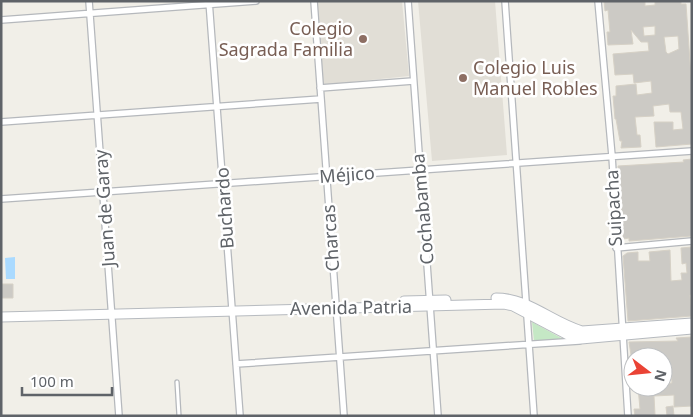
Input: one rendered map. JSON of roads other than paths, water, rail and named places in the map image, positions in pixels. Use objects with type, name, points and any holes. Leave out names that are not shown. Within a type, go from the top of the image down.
[{"type":"main road","name":"Avenida Patria","points":[[1,312],[336,306],[509,298],[526,303],[565,334],[692,329]]},
{"type":"main road","name":"Avenida Patria","points":[[430,303],[504,304],[527,313],[565,334],[591,340],[622,332],[692,323]]},
{"type":"main road","name":"Avenida Patria","points":[[1,317],[113,311]]},
{"type":"street","name":"Juan de Garay","points":[[90,1],[119,416]]},
{"type":"street","points":[[1,20],[256,1]]},
{"type":"street","name":"Charcas","points":[[314,1],[344,416]]},
{"type":"street","name":"Cochabamba","points":[[408,1],[438,416]]},
{"type":"street","points":[[505,1],[534,416]]},
{"type":"street","name":"Suipacha","points":[[598,1],[612,156],[616,248],[628,416]]},
{"type":"street","name":"Buchardo","points":[[209,3],[240,416]]},
{"type":"street","points":[[320,88],[413,81]]},
{"type":"street","points":[[1,122],[321,99]]},
{"type":"street","name":"Méjico","points":[[1,199],[692,151]]},
{"type":"street","points":[[616,248],[692,241]]},
{"type":"street","points":[[236,364],[529,345],[565,334]]},
{"type":"lane","points":[[177,382],[179,416]]},
{"type":"water","points":[[15,257],[15,279],[6,279],[5,258]]},
{"type":"place","name":"Colegio Sagrada Familia","points":[[363,39]]},
{"type":"place","name":"Colegio Luis Manuel Robles","points":[[463,78]]}]
